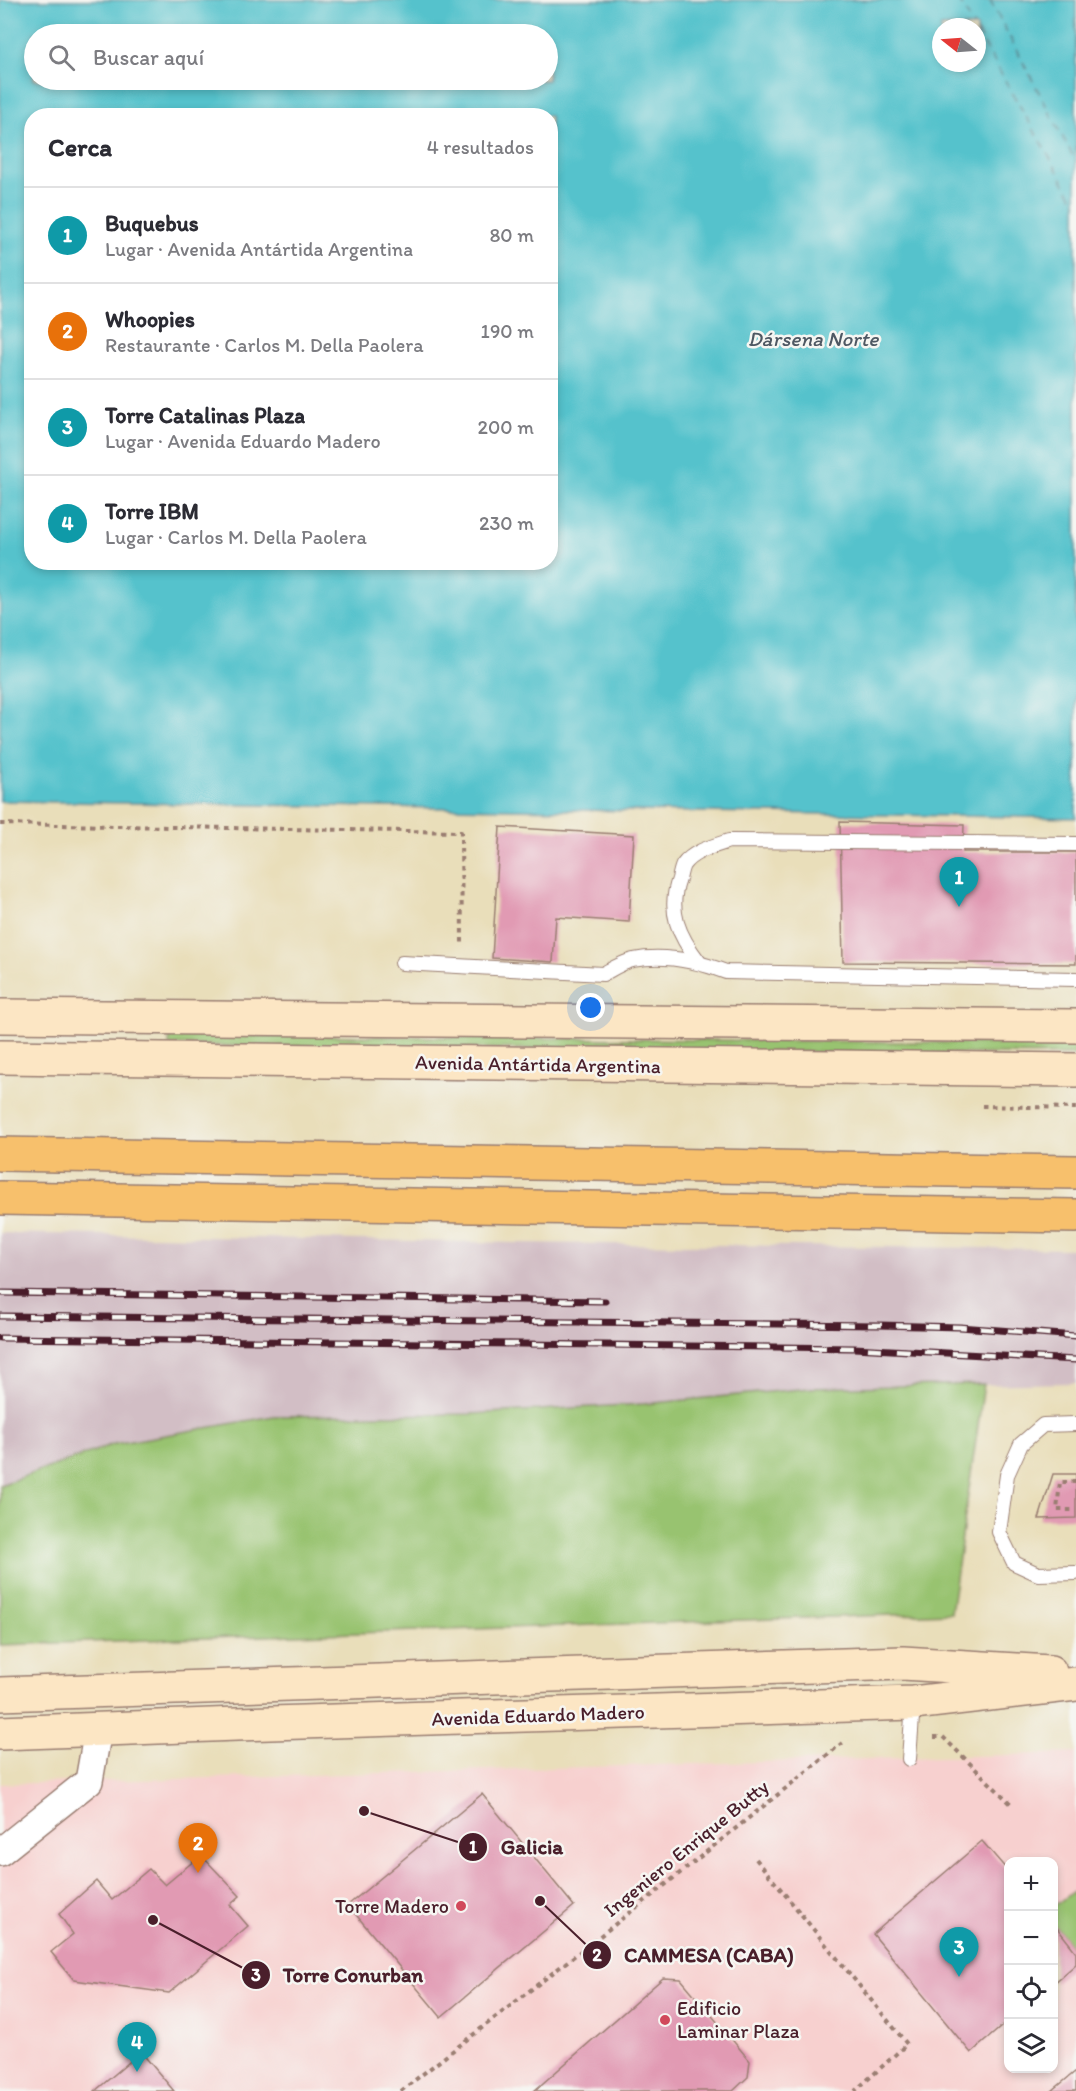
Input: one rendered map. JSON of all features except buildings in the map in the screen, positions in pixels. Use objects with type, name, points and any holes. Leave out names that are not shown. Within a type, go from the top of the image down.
[{"type":"highway","points":[[0,1154],[1076,1172]]},
{"type":"highway","points":[[0,1198],[1076,1216]]},
{"type":"main road","name":"Avenida Antártida Argentina","points":[[0,1016],[1076,1026]]},
{"type":"main road","name":"Avenida Antártida Argentina","points":[[0,1057],[1076,1070]]},
{"type":"main road","name":"Avenida Eduardo Madero","points":[[0,1694],[903,1663],[1076,1674]]},
{"type":"main road","name":"Avenida Eduardo Madero","points":[[0,1733],[249,1723],[913,1703],[1076,1684]]},
{"type":"street","points":[[0,1852],[89,1780],[98,1730]]},
{"type":"lane","points":[[699,962],[683,940],[675,916],[674,892],[684,864],[705,848],[729,841],[1076,844]]},
{"type":"lane","points":[[402,963],[603,974],[631,961],[652,958],[699,962],[726,972],[1076,979]]},
{"type":"lane","points":[[1076,1424],[1043,1425],[1022,1444],[1007,1475],[999,1532],[1014,1563],[1038,1574],[1076,1573]]},
{"type":"lane","points":[[909,1759],[913,1703]]},
{"type":"path","points":[[0,824],[461,832],[463,966]]},
{"type":"path","points":[[1076,1482],[1060,1482],[1057,1510],[1076,1510]]},
{"type":"path","name":"Ingeniero Enrique Butty","points":[[401,2091],[650,1897],[847,1739]]},
{"type":"path","points":[[756,1859],[907,2044],[855,2091]]},
{"type":"shaded area","points":[[0,1233],[519,1243],[1076,1249],[1076,1383],[811,1388],[644,1404],[471,1414],[114,1444],[0,1485]]},
{"type":"shaded area","points":[[1076,1753],[1076,2091],[0,2091],[0,1784]]},
{"type":"green space","points":[[170,1034],[1076,1044],[1076,1055],[169,1045]]},
{"type":"green space","points":[[984,1384],[951,1613],[0,1645],[0,1485],[114,1444],[274,1416],[471,1414],[644,1404],[811,1388]]},
{"type":"green space","points":[[1072,1892],[1076,1897],[1076,1952],[1058,1929],[1058,1903]]},
{"type":"water","name":"Dársena Norte","points":[[0,0],[1076,0],[1076,818],[0,801]]},
{"type":"ferry route","points":[[959,0],[969,18]]},
{"type":"ferry route","points":[[990,0],[1076,162]]},
{"type":"ferry route","points":[[986,48],[1076,203]]},
{"type":"railway","points":[[0,1293],[605,1301]]},
{"type":"railway","points":[[0,1316],[879,1325],[960,1327],[1076,1336]]},
{"type":"railway","points":[[0,1338],[854,1348],[1076,1360]]},
{"type":"place","name":"Buquebus","points":[[959,907]]},
{"type":"place","name":"Galicia","points":[[364,1811]]},
{"type":"place","name":"Whoopies","points":[[198,1873]]},
{"type":"place","name":"CAMMESA (CABA)","points":[[540,1901]]},
{"type":"place","name":"Torre Madero","points":[[461,1906]]},
{"type":"place","name":"Torre Conurban","points":[[153,1920]]},
{"type":"place","name":"Torre Catalinas Plaza","points":[[959,1977]]},
{"type":"place","name":"Edificio Laminar Plaza","points":[[665,2020]]},
{"type":"place","name":"Torre IBM","points":[[137,2072]]}]
